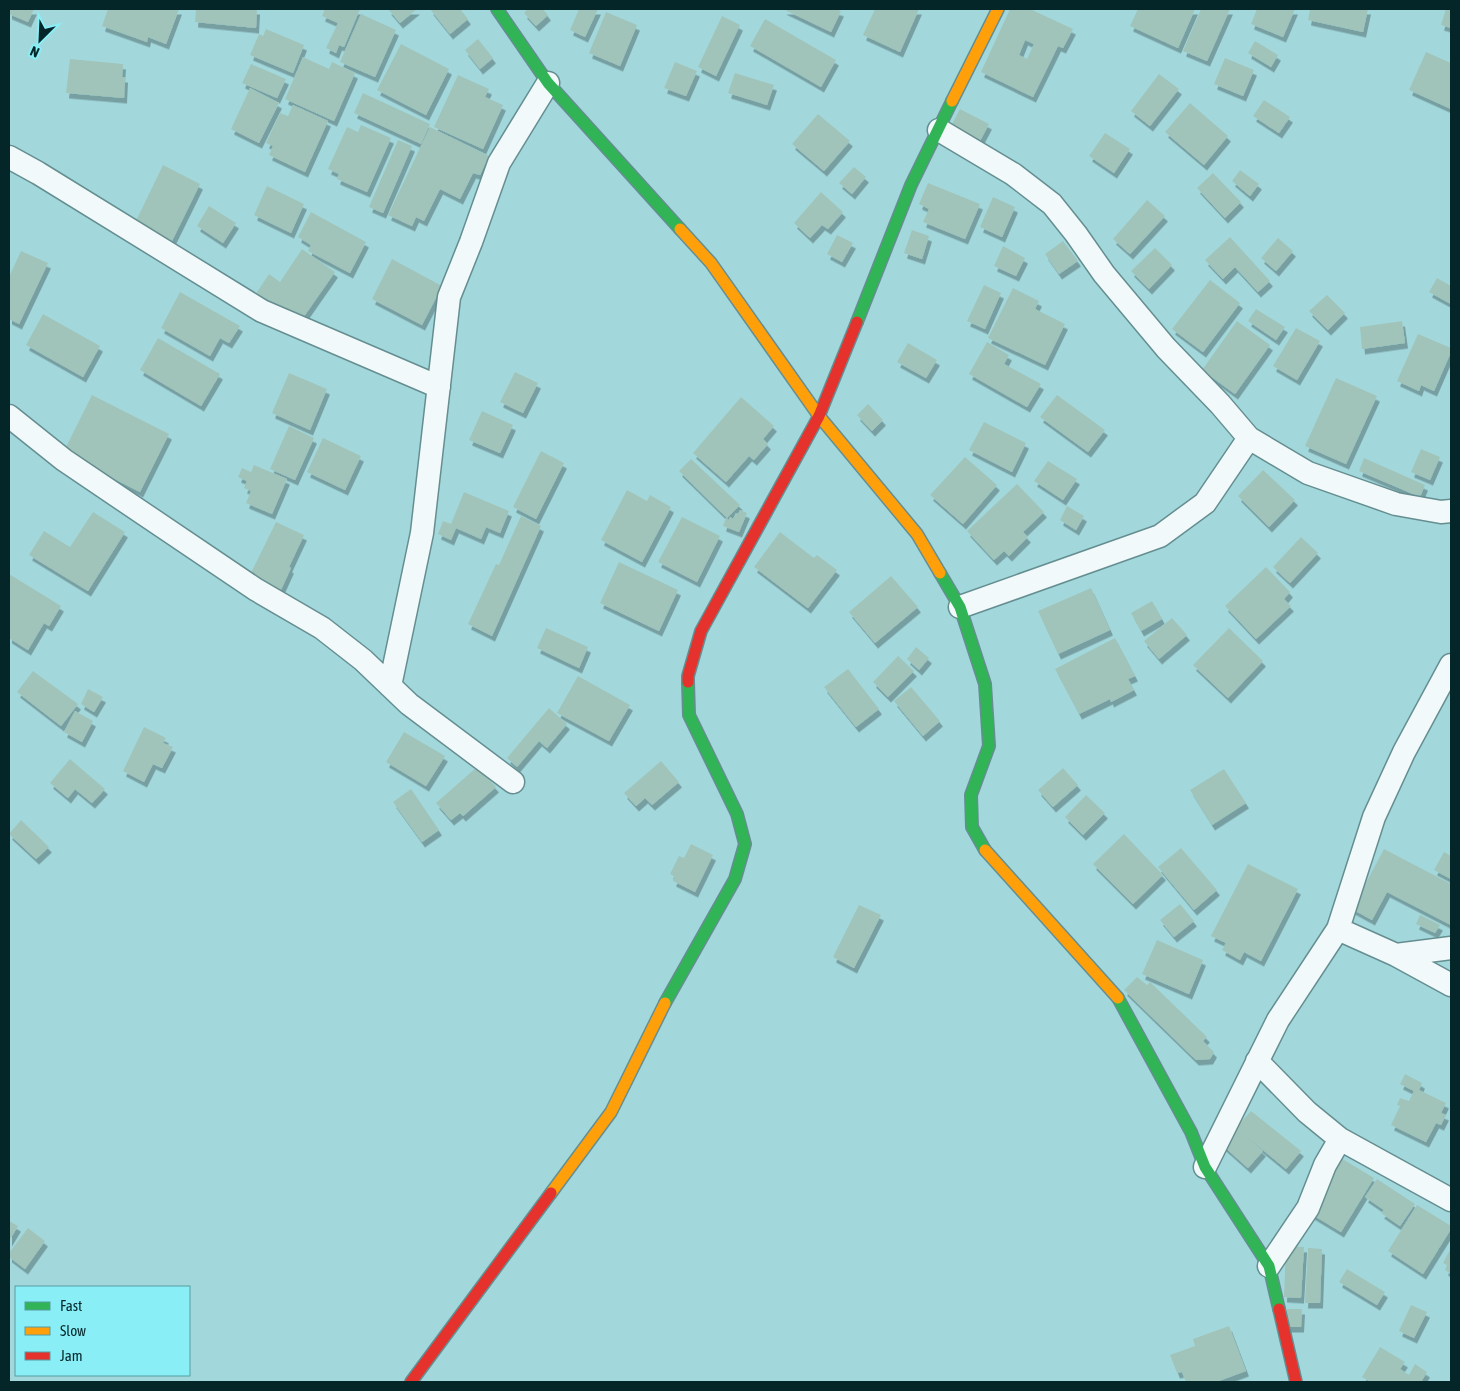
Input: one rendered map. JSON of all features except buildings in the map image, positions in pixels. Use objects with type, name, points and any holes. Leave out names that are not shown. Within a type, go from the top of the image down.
[{"type":"street","points":[[497,9],[548,83],[711,263],[819,416],[917,534],[960,607],[985,684],[989,746],[971,795],[972,827],[986,853],[1118,998],[1191,1132],[1206,1167],[1269,1266],[1296,1382]]},
{"type":"street","points":[[411,1382],[610,1112],[673,987],[735,879],[744,844],[737,814],[689,714],[688,676],[701,631],[819,416],[910,185],[998,9]]},
{"type":"street","points":[[390,686],[422,533],[449,297],[499,163],[548,83]]},
{"type":"street","points":[[939,130],[1013,174],[1052,204],[1104,274],[1166,348],[1220,404],[1249,438],[1308,473],[1396,504],[1441,512],[1451,511]]},
{"type":"street","points":[[9,157],[262,310],[439,387]]},
{"type":"street","points":[[9,416],[72,466],[255,589],[322,628],[363,660],[409,704],[513,782]]},
{"type":"street","points":[[960,607],[1160,536],[1205,503],[1249,438]]},
{"type":"street","points":[[1206,1167],[1278,1020],[1338,929],[1374,817],[1404,752],[1451,665]]},
{"type":"street","points":[[1338,929],[1396,955],[1451,984]]},
{"type":"street","points":[[1396,955],[1451,948]]},
{"type":"street","points":[[1257,1061],[1307,1112],[1340,1139],[1451,1200]]},
{"type":"street","points":[[1269,1266],[1308,1208],[1324,1165],[1340,1139]]},
{"type":"traffic: fast","points":[[497,9],[548,83],[680,229]]},
{"type":"traffic: fast","points":[[857,322],[911,185],[952,101]]},
{"type":"traffic: fast","points":[[940,573],[960,607],[985,684],[989,746],[971,795],[972,827],[985,850]]},
{"type":"traffic: fast","points":[[665,1003],[735,879],[745,844],[737,814],[689,715],[688,682]]},
{"type":"traffic: fast","points":[[1118,998],[1191,1132],[1205,1167],[1269,1266],[1279,1309]]},
{"type":"traffic: slow","points":[[952,101],[998,9]]},
{"type":"traffic: slow","points":[[680,229],[711,263],[819,416],[917,534],[940,573]]},
{"type":"traffic: slow","points":[[985,850],[1118,998]]},
{"type":"traffic: slow","points":[[551,1193],[611,1112],[665,1003]]},
{"type":"traffic: jam","points":[[688,682],[701,631],[819,416],[857,322]]},
{"type":"traffic: jam","points":[[411,1382],[551,1193]]},
{"type":"traffic: jam","points":[[1279,1309],[1296,1382]]}]
